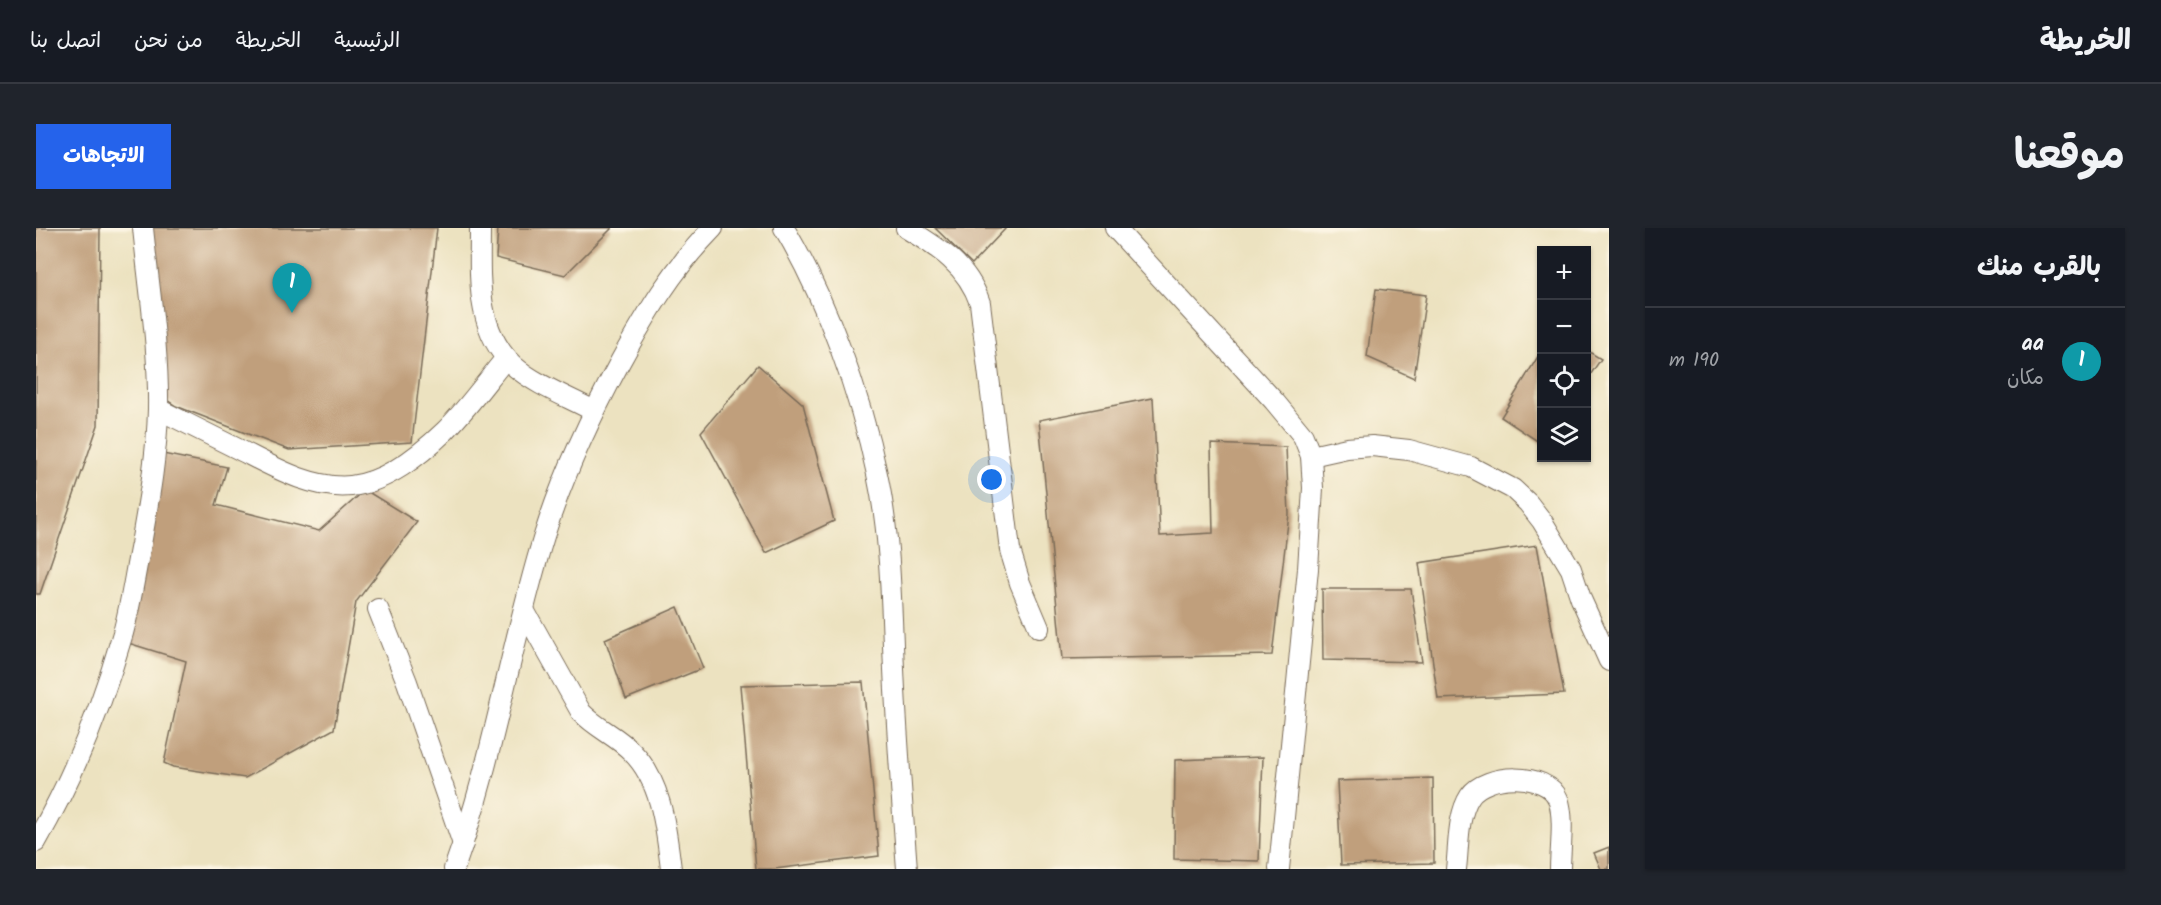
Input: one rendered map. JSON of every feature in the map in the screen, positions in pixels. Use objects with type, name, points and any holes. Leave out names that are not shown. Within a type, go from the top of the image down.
[{"type":"street","points":[[36,842],[60,799],[104,695],[123,631],[149,499],[158,409],[157,368],[143,228]]},
{"type":"street","points":[[480,228],[482,308],[495,342],[506,358],[526,375],[594,411]]},
{"type":"street","points":[[454,869],[464,844],[548,524],[566,474],[594,411],[653,301],[693,248],[713,228]]},
{"type":"street","points":[[784,228],[839,346],[866,426],[878,475],[885,524],[897,747],[907,869]]},
{"type":"street","points":[[906,228],[957,264],[969,278],[980,303],[1010,550],[1020,583],[1040,628]]},
{"type":"street","points":[[1115,228],[1292,422],[1303,436],[1311,456],[1313,488],[1308,569],[1279,869]]},
{"type":"street","points":[[158,409],[267,464],[307,480],[332,486],[353,486],[377,479],[399,468],[423,451],[446,430],[506,358]]},
{"type":"street","points":[[1311,456],[1347,448],[1372,446],[1409,450],[1471,467],[1513,489],[1542,521],[1571,569],[1609,661]]},
{"type":"street","points":[[378,609],[407,682],[464,844]]},
{"type":"street","points":[[524,610],[581,712],[591,723],[632,751],[652,781],[663,818],[671,869]]},
{"type":"street","points":[[1456,869],[1460,826],[1468,799],[1474,790],[1505,778],[1536,780],[1549,786],[1554,793],[1561,813],[1560,869]]},
{"type":"building","points":[[36,228],[100,228],[98,425],[40,594],[36,594]]},
{"type":"building","points":[[148,228],[437,228],[412,442],[289,450],[176,406],[164,398]]},
{"type":"building","points":[[498,228],[612,228],[565,275],[496,258]]},
{"type":"building","points":[[935,228],[1006,228],[972,264]]},
{"type":"building","points":[[1376,289],[1426,295],[1414,378],[1367,357]]},
{"type":"building","points":[[1591,353],[1601,359],[1591,374]]},
{"type":"building","points":[[1537,358],[1537,441],[1501,417]]},
{"type":"building","points":[[758,365],[803,404],[834,521],[766,553],[701,432]]},
{"type":"building","points":[[1153,398],[1160,536],[1213,533],[1211,444],[1286,447],[1289,514],[1272,655],[1062,659],[1039,420]]},
{"type":"building","points":[[163,454],[227,467],[216,505],[319,531],[365,490],[417,522],[356,602],[334,729],[245,778],[173,767],[164,763],[186,661],[125,642]]},
{"type":"building","points":[[1537,545],[1564,694],[1438,699],[1419,563]]},
{"type":"building","points":[[1322,589],[1411,589],[1422,662],[1323,660]]},
{"type":"building","points":[[678,607],[703,668],[626,699],[605,639]]},
{"type":"building","points":[[863,682],[879,856],[774,869],[756,869],[740,685]]},
{"type":"building","points":[[1263,757],[1259,861],[1174,859],[1175,760]]},
{"type":"building","points":[[1433,778],[1434,863],[1341,865],[1337,781]]},
{"type":"building","points":[[1609,847],[1609,869],[1601,869],[1594,853]]},
{"type":"place","name":"aa","points":[[292,313]]}]
